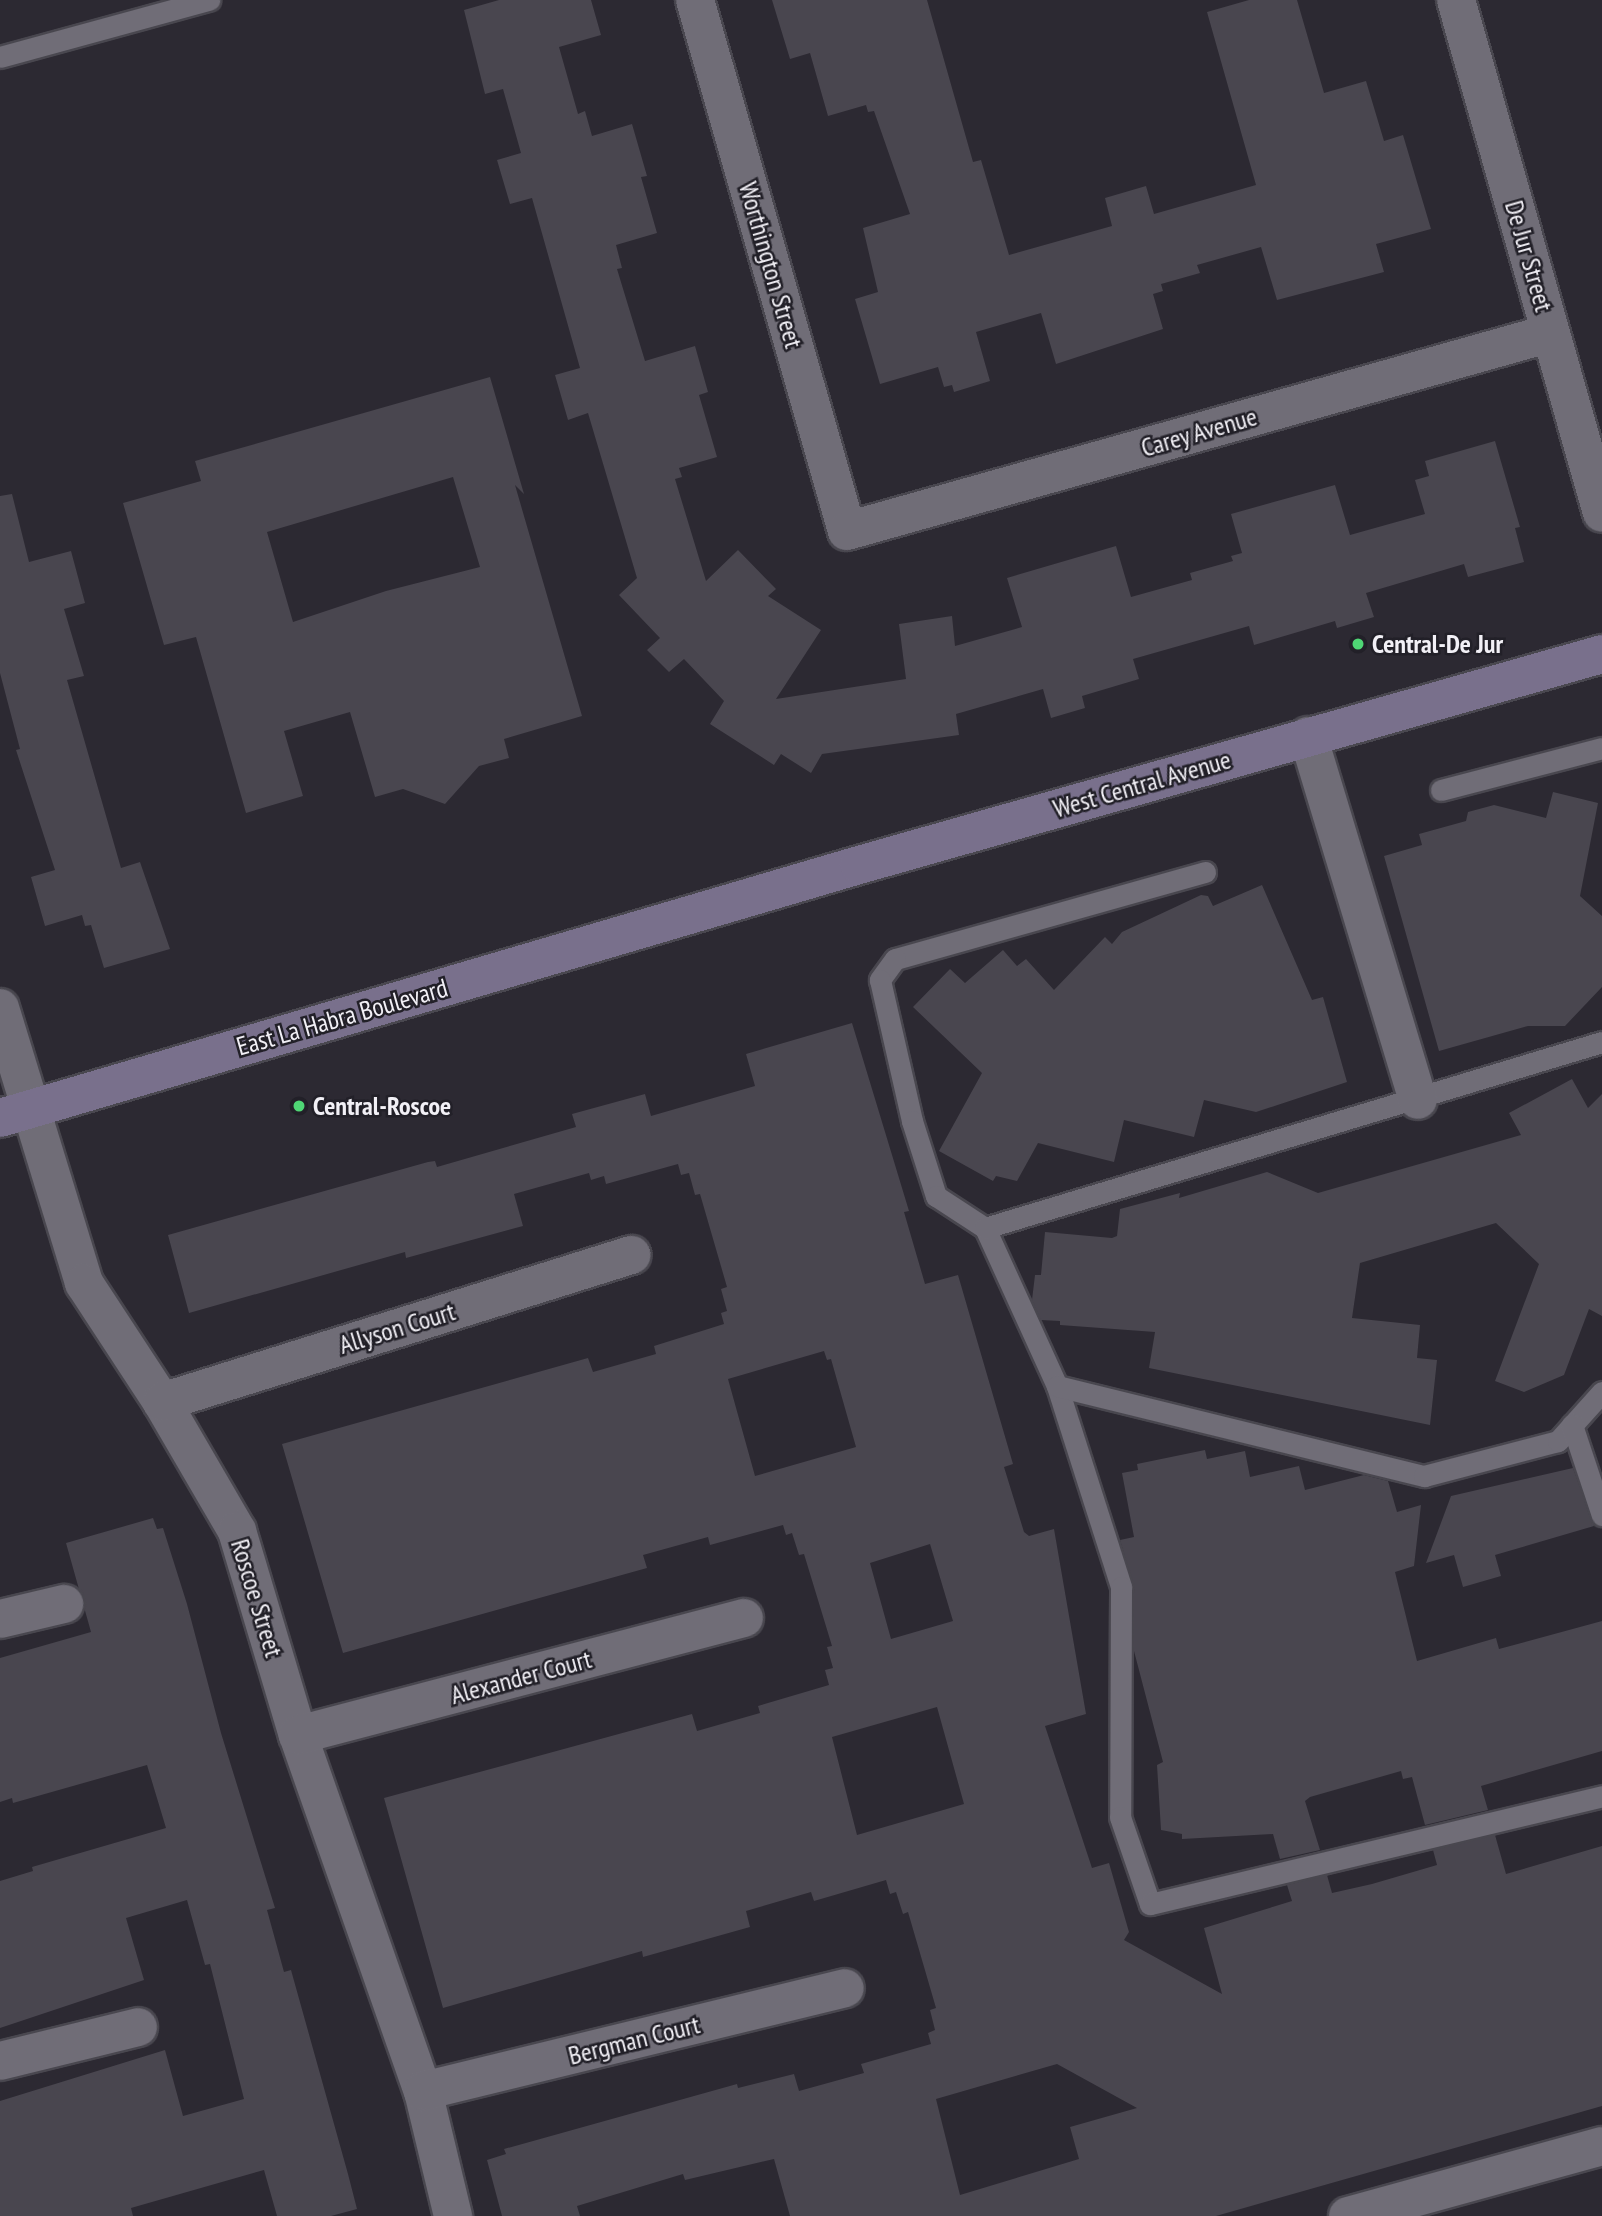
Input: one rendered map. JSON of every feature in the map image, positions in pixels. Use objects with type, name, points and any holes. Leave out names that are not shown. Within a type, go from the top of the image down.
[{"type":"main road","name":"West Central Avenue","points":[[683,917],[1602,654]]},
{"type":"main road","name":"East La Habra Boulevard","points":[[15,1114],[683,917]]},
{"type":"street","name":"Worthington Street","points":[[695,0],[847,531]]},
{"type":"street","name":"De Jur Street","points":[[1456,0],[1602,513]]},
{"type":"street","name":"Carey Avenue","points":[[847,531],[1551,333]]},
{"type":"street","points":[[1308,736],[1418,1100]]},
{"type":"street","name":"Roscoe Street","points":[[0,1008],[15,1114],[83,1283],[162,1402],[237,1531],[298,1735],[423,2091],[453,2216]]},
{"type":"street","name":"Allyson Court","points":[[162,1402],[632,1255]]},
{"type":"street","points":[[0,1619],[64,1604]]},
{"type":"street","name":"Alexander Court","points":[[298,1735],[744,1618]]},
{"type":"street","name":"Bergman Court","points":[[423,2091],[845,1988]]},
{"type":"street","points":[[0,2061],[138,2027]]},
{"type":"street","points":[[1348,2216],[1602,2146]]},
{"type":"lane","points":[[0,57],[209,0]]},
{"type":"lane","points":[[1441,790],[1602,748]]},
{"type":"lane","points":[[1205,872],[895,959],[880,980],[912,1121],[936,1196],[985,1228],[1057,1386],[1121,1587],[1119,1816],[1150,1904],[1602,1796]]},
{"type":"lane","points":[[985,1228],[1418,1100],[1602,1042]]},
{"type":"lane","points":[[1057,1386],[1424,1476],[1558,1441],[1602,1392]]},
{"type":"lane","points":[[1572,1425],[1602,1515]]},
{"type":"building","points":[[499,0],[591,0],[601,35],[559,47],[578,114],[585,111],[592,136],[632,124],[647,176],[641,177],[657,233],[616,245],[622,268],[617,269],[645,361],[695,346],[708,392],[699,395],[717,457],[679,468],[682,477],[675,479],[706,581],[738,550],[776,589],[768,596],[821,630],[776,699],[906,679],[899,624],[952,616],[955,646],[1022,627],[1007,578],[1116,546],[1131,597],[1192,580],[1190,573],[1233,561],[1231,556],[1242,553],[1231,514],[1335,485],[1350,535],[1425,514],[1415,480],[1429,476],[1425,461],[1495,441],[1520,527],[1515,528],[1524,562],[1468,577],[1464,564],[1366,593],[1374,617],[1337,628],[1335,621],[1254,645],[1249,626],[1133,659],[1139,679],[1082,696],[1085,708],[1051,718],[1043,689],[956,714],[959,735],[822,754],[811,773],[781,754],[774,765],[710,724],[724,701],[684,659],[669,672],[647,650],[660,638],[619,595],[637,578],[588,413],[568,420],[555,375],[580,368],[532,198],[510,204],[497,160],[521,153],[503,89],[485,94],[464,10]]},
{"type":"building","points":[[772,0],[927,0],[973,162],[981,160],[1009,255],[1112,226],[1105,198],[1146,186],[1154,214],[1256,185],[1207,12],[1249,0],[1297,0],[1324,93],[1366,81],[1384,141],[1403,135],[1431,229],[1376,244],[1384,272],[1277,300],[1261,247],[1197,265],[1200,273],[1161,284],[1163,291],[1153,294],[1163,329],[1056,364],[1041,313],[976,332],[990,381],[954,392],[952,385],[944,387],[938,367],[880,384],[855,299],[878,292],[863,228],[910,214],[874,111],[868,112],[866,105],[828,116],[810,53],[790,59]]},
{"type":"building","points":[[490,377],[524,494],[515,485],[582,716],[504,739],[509,758],[479,766],[445,804],[403,789],[375,797],[350,712],[284,731],[303,796],[246,813],[196,637],[164,645],[123,503],[201,481],[195,461]],"holes":[[[453,477],[480,567],[386,591],[293,622],[267,532]]]},
{"type":"building","points":[[12,494],[29,562],[71,551],[85,603],[64,609],[84,676],[67,680],[121,868],[140,862],[170,949],[104,968],[91,925],[85,926],[82,915],[45,926],[31,877],[55,870],[16,750],[20,749],[0,673],[0,496]]},
{"type":"building","points":[[1553,792],[1598,803],[1580,896],[1602,916],[1602,987],[1565,1026],[1528,1026],[1439,1051],[1384,856],[1422,845],[1419,834],[1466,821],[1468,812],[1494,805],[1546,818]]},
{"type":"building","points":[[1262,885],[1312,1000],[1323,997],[1347,1082],[1256,1112],[1204,1100],[1194,1137],[1124,1120],[1114,1162],[1038,1143],[1017,1181],[996,1176],[993,1181],[939,1151],[982,1073],[913,1007],[950,969],[965,983],[1003,950],[1017,966],[1026,959],[1054,990],[1105,937],[1112,944],[1122,932],[1201,895],[1208,896],[1213,906]]},
{"type":"building","points":[[852,1023],[909,1211],[904,1212],[925,1284],[958,1275],[1013,1464],[1004,1467],[1024,1532],[1029,1536],[1054,1529],[1086,1714],[1045,1726],[1092,1868],[1109,1863],[1129,1932],[1124,1940],[1222,1994],[1204,1928],[1292,1901],[1287,1885],[1327,1875],[1332,1893],[1372,1884],[1437,1865],[1433,1850],[1495,1835],[1506,1874],[1602,1846],[1602,2106],[1216,2216],[790,2216],[774,2159],[685,2180],[683,2174],[577,2206],[580,2216],[502,2216],[487,2160],[506,2154],[504,2149],[737,2084],[738,2088],[794,2074],[799,2091],[864,2073],[861,2064],[931,2044],[928,2033],[935,2030],[930,2010],[936,2008],[908,1912],[903,1914],[896,1892],[890,1894],[886,1880],[814,1901],[811,1892],[746,1911],[750,1927],[643,1957],[642,1951],[443,2008],[384,1798],[692,1714],[697,1731],[760,1713],[758,1706],[829,1685],[825,1670],[833,1668],[827,1647],[832,1646],[804,1554],[799,1555],[792,1533],[786,1535],[783,1525],[710,1545],[708,1537],[643,1555],[647,1568],[343,1653],[282,1444],[588,1358],[593,1372],[656,1354],[654,1346],[724,1324],[721,1313],[727,1311],[721,1289],[727,1287],[700,1194],[695,1195],[689,1173],[681,1175],[678,1164],[606,1184],[604,1176],[591,1180],[589,1173],[514,1194],[523,1226],[406,1258],[405,1252],[189,1313],[168,1235],[428,1162],[435,1161],[437,1167],[576,1127],[572,1114],[645,1094],[651,1116],[755,1086],[746,1054]],"holes":[[[824,1351],[827,1360],[831,1359],[856,1447],[755,1476],[728,1379]],[[930,1544],[953,1621],[891,1639],[870,1563]],[[937,1707],[964,1804],[857,1835],[832,1737]],[[1057,2064],[1137,2108],[1070,2127],[1079,2159],[960,2195],[936,2099]]]},
{"type":"building","points":[[1572,1079],[1588,1108],[1602,1094],[1602,1316],[1589,1309],[1564,1375],[1524,1392],[1495,1381],[1539,1264],[1496,1223],[1360,1263],[1352,1318],[1420,1325],[1417,1358],[1437,1360],[1430,1425],[1149,1368],[1155,1332],[1060,1325],[1060,1321],[1041,1320],[1032,1300],[1035,1275],[1041,1275],[1045,1232],[1112,1238],[1117,1236],[1120,1209],[1180,1193],[1179,1198],[1267,1172],[1318,1193],[1521,1135],[1509,1113]]},
{"type":"building","points":[[1205,1450],[1207,1459],[1245,1451],[1250,1477],[1299,1466],[1305,1490],[1364,1475],[1388,1481],[1397,1512],[1421,1505],[1414,1566],[1395,1572],[1417,1661],[1496,1638],[1499,1649],[1602,1621],[1602,1751],[1481,1786],[1488,1810],[1425,1825],[1412,1777],[1403,1779],[1401,1771],[1310,1797],[1305,1801],[1320,1850],[1280,1859],[1273,1834],[1182,1839],[1182,1834],[1161,1830],[1157,1765],[1163,1762],[1134,1651],[1134,1587],[1120,1540],[1134,1537],[1122,1473],[1138,1470],[1137,1464]]},
{"type":"building","points":[[1573,1468],[1594,1526],[1495,1555],[1501,1576],[1463,1587],[1454,1555],[1426,1563],[1451,1496]]},
{"type":"building","points":[[153,1518],[157,1529],[163,1528],[187,1604],[221,1733],[275,1908],[267,1910],[284,1972],[291,1970],[357,2209],[331,2216],[277,2216],[264,2170],[131,2208],[133,2216],[0,2216],[0,2101],[165,2050],[183,2116],[244,2099],[210,1964],[205,1965],[187,1900],[126,1918],[144,1980],[0,2028],[0,1881],[33,1871],[32,1867],[166,1828],[147,1765],[13,1803],[12,1798],[0,1802],[0,1658],[91,1632],[66,1543]]},
{"type":"place","name":"Central-De Jur","points":[[1358,644]]},
{"type":"place","name":"Central-Roscoe","points":[[299,1106]]}]
